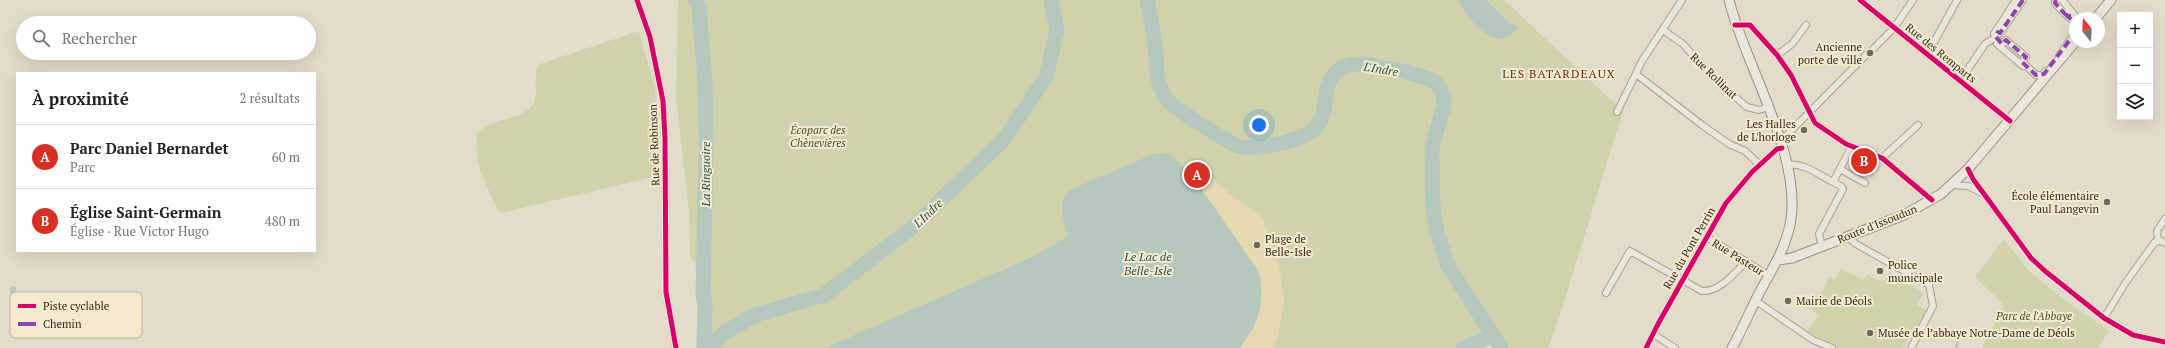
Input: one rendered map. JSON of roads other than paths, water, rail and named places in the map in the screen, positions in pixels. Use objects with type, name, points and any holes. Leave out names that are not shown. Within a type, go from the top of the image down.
[{"type":"main road","points":[[1729,0],[1735,25],[1769,107],[1787,164],[1792,210],[1788,231],[1778,260],[1734,347]]},
{"type":"main road","points":[[2101,12],[2111,0]]},
{"type":"main road","name":"Route d'Issoudun","points":[[1778,260],[1792,258],[1822,247],[1904,215],[1932,200],[1968,169],[2070,48]]},
{"type":"street","name":"Rue de Robinson","points":[[637,0],[650,36],[663,101],[665,138],[666,292],[676,348]]},
{"type":"street","points":[[1617,112],[1642,61],[1682,0]]},
{"type":"street","name":"Rue des Remparts","points":[[1860,0],[2010,121]]},
{"type":"street","points":[[1873,49],[1894,28],[1913,0]]},
{"type":"street","points":[[1927,55],[1957,0]]},
{"type":"street","points":[[1960,81],[1985,44],[1993,39],[1994,33],[2016,0]]},
{"type":"street","points":[[2023,0],[2000,33],[1998,32],[1996,37],[2002,44],[2006,40],[2026,57],[2022,62],[2036,75],[2044,74],[2069,41]]},
{"type":"street","points":[[2056,0],[2055,3],[2065,14],[2067,12],[2069,14]]},
{"type":"street","points":[[2062,0],[2072,12]]},
{"type":"street","points":[[1735,25],[1750,25],[1777,55],[1791,75],[1808,112],[1815,123],[1852,146],[1882,158],[1932,200]]},
{"type":"street","points":[[1777,55],[1792,44],[1806,25]]},
{"type":"street","name":"Rue Rollinat","points":[[1663,30],[1683,44],[1712,77],[1747,107],[1759,110],[1769,107]]},
{"type":"street","points":[[1993,39],[2042,83]]},
{"type":"street","name":"Rue du Pont Perrin","points":[[1646,348],[1726,203],[1760,165],[1781,145],[1808,112],[1866,55]]},
{"type":"street","points":[[1636,74],[1702,126],[1729,144],[1745,151],[1760,165]]},
{"type":"street","points":[[1882,158],[1918,125]]},
{"type":"street","points":[[1833,182],[1852,146]]},
{"type":"street","points":[[1787,164],[1794,163],[1801,166],[1841,186],[1843,189],[1819,234],[1822,247]]},
{"type":"street","points":[[1840,169],[1865,183]]},
{"type":"street","points":[[1968,169],[1984,194],[2031,258],[2104,318],[2133,334],[2165,342]]},
{"type":"street","points":[[1951,185],[1968,186],[1984,194]]},
{"type":"street","points":[[2104,318],[2126,282],[2158,241],[2157,231],[2165,219]]},
{"type":"street","points":[[1847,236],[1856,244],[1929,285],[1933,306],[1911,348]]},
{"type":"street","name":"Rue Pasteur","points":[[1707,237],[1769,276]]},
{"type":"street","points":[[2158,241],[2165,243]]},
{"type":"street","points":[[1606,293],[1630,251],[1683,279],[1702,291],[1717,289],[1746,262]]},
{"type":"street","points":[[1756,301],[1813,340],[1832,348]]},
{"type":"street","points":[[1653,334],[1675,348]]},
{"type":"water","points":[[1459,0],[1486,0],[1510,23],[1517,25],[1517,29],[1509,36],[1501,38],[1492,37],[1476,25],[1469,17]]},
{"type":"water","name":"Le Lac de Belle-Isle","points":[[1154,154],[1171,154],[1193,177],[1257,269],[1261,282],[1261,304],[1255,324],[1240,348],[825,348],[1030,258],[1064,239],[1067,237],[1062,207],[1065,196],[1070,190]]},
{"type":"water","points":[[11,286],[16,287],[16,292],[11,292]]},
{"type":"waterway","name":"La Ringuoire","points":[[696,0],[699,8],[705,81],[706,154],[703,295],[705,304],[704,348]]},
{"type":"waterway","name":"L'Indre","points":[[710,348],[724,333],[755,315],[824,295],[913,227],[1005,138],[1046,77],[1057,30],[1051,0]]},
{"type":"waterway","name":"L'Indre","points":[[1147,0],[1156,54],[1158,80],[1167,100],[1203,126],[1241,147],[1258,147],[1278,144],[1298,138],[1313,130],[1322,117],[1330,79],[1337,71],[1348,65],[1363,64],[1384,67],[1419,76],[1436,83],[1442,92],[1444,105],[1432,148],[1433,210],[1437,232],[1447,264],[1501,348]]},
{"type":"waterway","name":"L'Indre","points":[[1463,348],[1493,336]]},
{"type":"waterway","points":[[1956,348],[1958,342]]},
{"type":"place","name":"Ancienne porte de ville","points":[[1870,53]]},
{"type":"place","name":"Les Halles de L'horloge","points":[[1804,130]]},
{"type":"place","name":"Église Saint-Germain","points":[[1864,161]]},
{"type":"place","name":"Parc Daniel Bernardet","points":[[1197,175]]},
{"type":"place","name":"École élémentaire Paul Langevin","points":[[2107,202]]},
{"type":"place","name":"Plage de Belle-Isle","points":[[1257,245]]},
{"type":"place","name":"Police municipale","points":[[1880,271]]},
{"type":"place","name":"Mairie de Déols","points":[[1788,301]]},
{"type":"place","name":"Musée de l’abbaye Notre-Dame de Déols","points":[[1870,333]]},
{"type":"district","name":"LES BATARDEAUX","points":[[1559,73]]},
{"type":"park label","name":"Écoparc des Chènevières","points":[[818,136]]},
{"type":"park label","name":"Parc de l'Abbaye","points":[[2034,316]]}]
